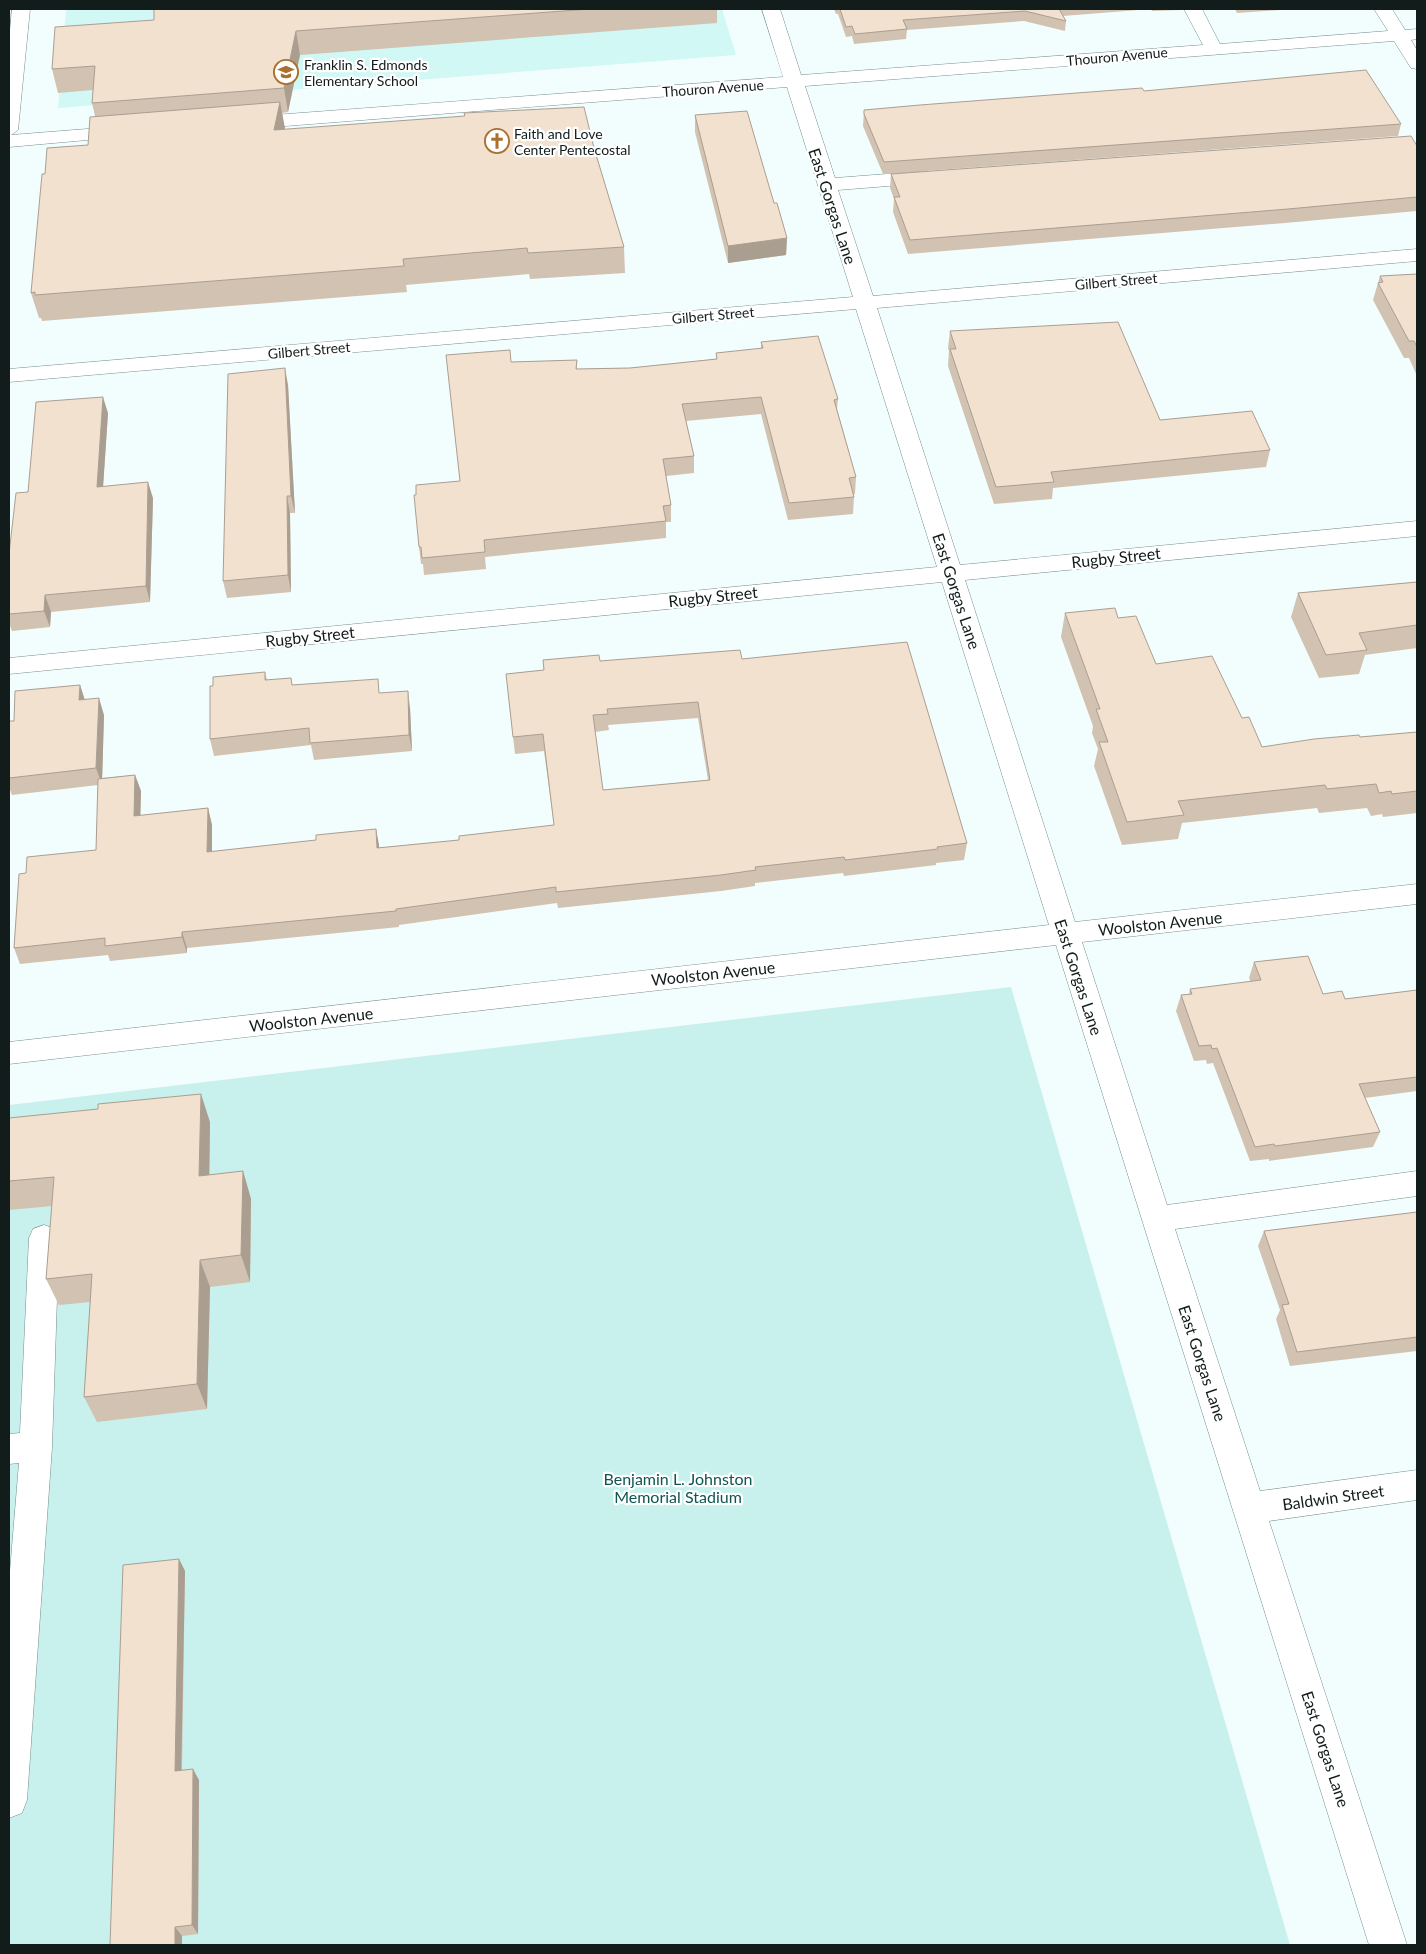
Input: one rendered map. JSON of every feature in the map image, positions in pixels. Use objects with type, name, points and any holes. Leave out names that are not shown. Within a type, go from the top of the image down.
[{"type":"street","points":[[9,130],[21,9]]},
{"type":"street","name":"East Gorgas Lane","points":[[771,9],[1388,1945]]},
{"type":"street","points":[[1193,9],[1214,49]]},
{"type":"street","points":[[1383,9],[1408,34],[1417,64]]},
{"type":"street","name":"Thouron Avenue","points":[[228,124],[1408,34]]},
{"type":"street","points":[[9,141],[138,131]]},
{"type":"street","points":[[826,184],[944,176]]},
{"type":"street","name":"Gilbert Street","points":[[9,376],[1417,255]]},
{"type":"street","name":"Rugby Street","points":[[9,666],[1417,528]]},
{"type":"street","name":"Woolston Avenue","points":[[9,1054],[1417,894]]},
{"type":"street","points":[[1157,1219],[1417,1183]]},
{"type":"street","points":[[9,1800],[23,1448],[44,1238]]},
{"type":"street","name":"Baldwin Street","points":[[1249,1508],[1417,1485]]},
{"type":"shaded area","name":"Franklin S. Edmonds Elementary School","points":[[66,9],[722,9],[736,55],[58,108]]},
{"type":"green space","name":"Benjamin L. Johnston Memorial Stadium","points":[[1011,987],[1290,1945],[9,1945],[9,1105]]},
{"type":"building","points":[[154,9],[590,9],[296,31],[284,88],[92,103],[95,66],[52,69],[55,27],[154,20]]},
{"type":"building","points":[[840,9],[1059,9],[1066,21],[1025,11],[903,20],[907,29],[855,34],[852,26],[846,27]]},
{"type":"building","points":[[1366,70],[1401,124],[884,162],[864,114],[864,110],[920,105],[1142,88],[1144,91]]},
{"type":"building","points":[[280,102],[274,130],[465,116],[464,113],[584,107],[594,148],[624,247],[528,253],[527,248],[403,259],[404,266],[35,295],[35,292],[31,293],[42,174],[45,174],[47,148],[88,145],[90,117]]},
{"type":"building","points":[[747,111],[774,203],[777,203],[787,238],[728,246],[695,115]]},
{"type":"building","points":[[1411,136],[1417,146],[1417,197],[910,240],[894,197],[900,197],[891,174]]},
{"type":"building","points":[[1417,274],[1417,347],[1414,341],[1409,341],[1378,283],[1383,282],[1380,276]]},
{"type":"building","points":[[1118,322],[1160,420],[1252,411],[1270,450],[1051,472],[1054,482],[996,487],[950,349],[956,349],[950,331]]},
{"type":"building","points":[[818,336],[838,399],[834,400],[856,477],[849,478],[854,497],[789,503],[761,397],[682,404],[694,456],[663,459],[671,505],[663,506],[666,521],[484,540],[485,552],[422,558],[421,547],[419,547],[414,495],[416,495],[416,485],[460,481],[446,355],[510,350],[511,362],[577,360],[576,369],[630,368],[717,359],[716,353],[763,348],[761,342]]},
{"type":"building","points":[[285,368],[291,496],[287,496],[288,575],[223,581],[228,374]]},
{"type":"building","points":[[103,397],[97,487],[148,482],[146,586],[45,595],[44,611],[9,614],[9,554],[16,493],[28,492],[36,402]]},
{"type":"building","points":[[1417,582],[1417,625],[1359,633],[1367,650],[1326,655],[1298,593]]},
{"type":"building","points":[[1115,608],[1118,618],[1136,616],[1156,664],[1212,656],[1242,718],[1249,717],[1262,747],[1314,739],[1417,732],[1417,791],[1392,794],[1391,791],[1379,793],[1376,784],[1327,789],[1325,785],[1178,801],[1184,815],[1127,822],[1099,742],[1108,742],[1096,709],[1100,709],[1065,613]]},
{"type":"building","points":[[907,642],[967,843],[937,847],[938,849],[845,860],[844,857],[755,867],[756,870],[721,875],[556,892],[556,887],[396,909],[396,911],[182,932],[182,937],[105,946],[105,938],[14,948],[19,874],[26,873],[27,857],[96,850],[98,779],[135,775],[134,816],[208,808],[207,852],[316,840],[316,835],[376,829],[377,848],[459,840],[459,836],[554,825],[543,734],[513,737],[506,674],[544,670],[543,660],[599,655],[600,661],[740,650],[742,659]],"holes":[[[698,702],[710,780],[603,790],[593,715],[608,714],[607,709]]]},
{"type":"building","points":[[265,672],[265,680],[291,678],[292,685],[378,679],[379,693],[408,691],[409,735],[310,743],[309,728],[210,739],[210,686],[213,686],[213,677]]},
{"type":"building","points":[[80,685],[79,700],[99,698],[96,768],[9,778],[9,721],[14,721],[15,691]]},
{"type":"building","points":[[1308,956],[1323,994],[1342,991],[1345,999],[1417,990],[1417,1077],[1359,1084],[1380,1132],[1255,1147],[1217,1048],[1212,1049],[1211,1045],[1199,1046],[1181,995],[1192,994],[1190,989],[1261,980],[1254,962]]},
{"type":"building","points":[[201,1094],[199,1176],[243,1171],[241,1255],[200,1260],[197,1384],[84,1397],[92,1274],[46,1279],[54,1177],[9,1181],[9,1118],[98,1109],[98,1104]]},
{"type":"building","points":[[1417,1212],[1417,1337],[1297,1352],[1282,1305],[1289,1304],[1264,1231]]},
{"type":"building","points":[[179,1559],[175,1771],[193,1769],[192,1925],[175,1927],[175,1945],[110,1945],[123,1565]]},
{"type":"place","name":"Franklin S. Edmonds Elementary School","points":[[286,72]]},
{"type":"place","name":"Faith and Love Center Pentecostal","points":[[497,141]]}]
